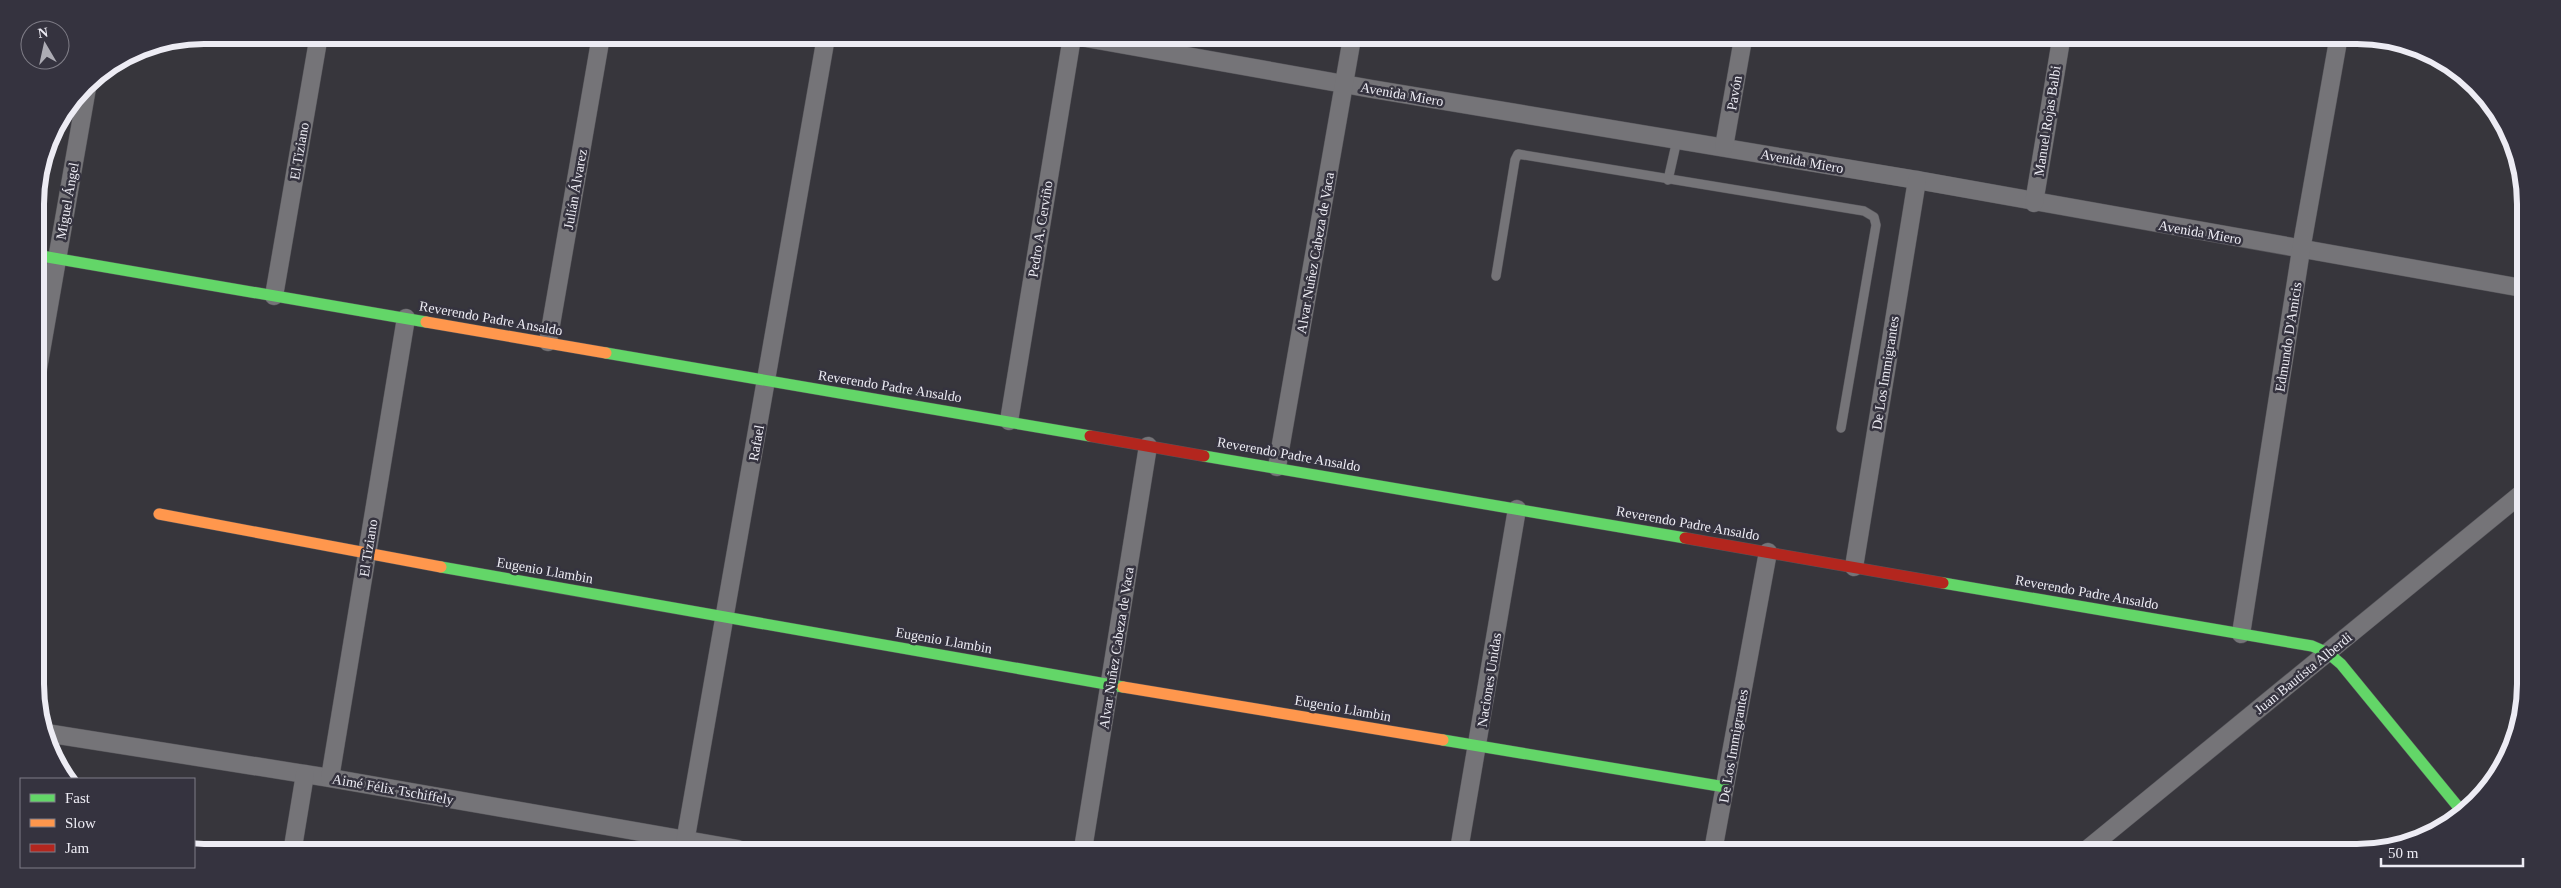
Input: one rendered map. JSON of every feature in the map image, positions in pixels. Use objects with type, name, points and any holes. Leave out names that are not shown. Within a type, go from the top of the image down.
[{"type":"street","name":"El Tiziano","points":[[274,296],[317,44]]},
{"type":"street","name":"Julián Álvarez","points":[[548,342],[600,44]]},
{"type":"street","name":"Rafael","points":[[684,844],[726,617],[825,44]]},
{"type":"street","name":"Pedro A. Cerviño","points":[[1009,421],[1071,44]]},
{"type":"street","name":"Avenida Miero","points":[[1119,44],[1344,84],[1917,180],[2517,287]]},
{"type":"street","name":"Alvar Nuñez Cabeza de Vaca","points":[[1277,467],[1351,44]]},
{"type":"street","name":"Pavón","points":[[1724,148],[1742,44]]},
{"type":"street","name":"Manuel Rojas Balbi","points":[[2034,202],[2060,44]]},
{"type":"street","name":"Edmundo D'Amicis","points":[[2241,634],[2301,250],[2337,44]]},
{"type":"street","name":"Miguel Ángel","points":[[44,336],[85,97]]},
{"type":"street","name":"De Los Immigrantes","points":[[1854,566],[1917,180]]},
{"type":"street","name":"Reverendo Padre Ansaldo","points":[[44,256],[2312,646],[2328,652],[2341,664],[2459,808]]},
{"type":"street","name":"El Tiziano","points":[[330,778],[406,318]]},
{"type":"street","name":"Alvar Nuñez Cabeza de Vaca","points":[[1084,844],[1148,446]]},
{"type":"street","name":"Juan Bautista Alberdi","points":[[2094,844],[2517,497]]},
{"type":"street","name":"Naciones Unidas","points":[[1460,844],[1517,508]]},
{"type":"street","name":"Eugenio Llambin","points":[[159,514],[367,554],[726,617],[1725,788]]},
{"type":"street","name":"De Los Immigrantes","points":[[1714,844],[1768,552]]},
{"type":"street","name":"Aimé Félix Tschiffely","points":[[51,734],[330,778],[684,844]]},
{"type":"street","points":[[293,844],[305,774]]},
{"type":"lane","points":[[1668,180],[1677,140]]},
{"type":"lane","points":[[1496,276],[1515,160],[1518,154],[1864,211],[1874,217],[1876,225],[1841,428]]},
{"type":"traffic: fast","points":[[44,256],[426,322]]},
{"type":"traffic: fast","points":[[606,353],[1090,436]]},
{"type":"traffic: fast","points":[[1204,456],[1685,538]]},
{"type":"traffic: fast","points":[[441,567],[1123,687]]},
{"type":"traffic: fast","points":[[1943,583],[2312,646],[2328,653],[2341,664],[2459,808]]},
{"type":"traffic: fast","points":[[1443,740],[1725,787]]},
{"type":"traffic: slow","points":[[426,322],[606,353]]},
{"type":"traffic: slow","points":[[159,514],[441,567]]},
{"type":"traffic: slow","points":[[1123,687],[1443,740]]},
{"type":"traffic: jam","points":[[1090,436],[1204,456]]},
{"type":"traffic: jam","points":[[1685,538],[1943,583]]}]
